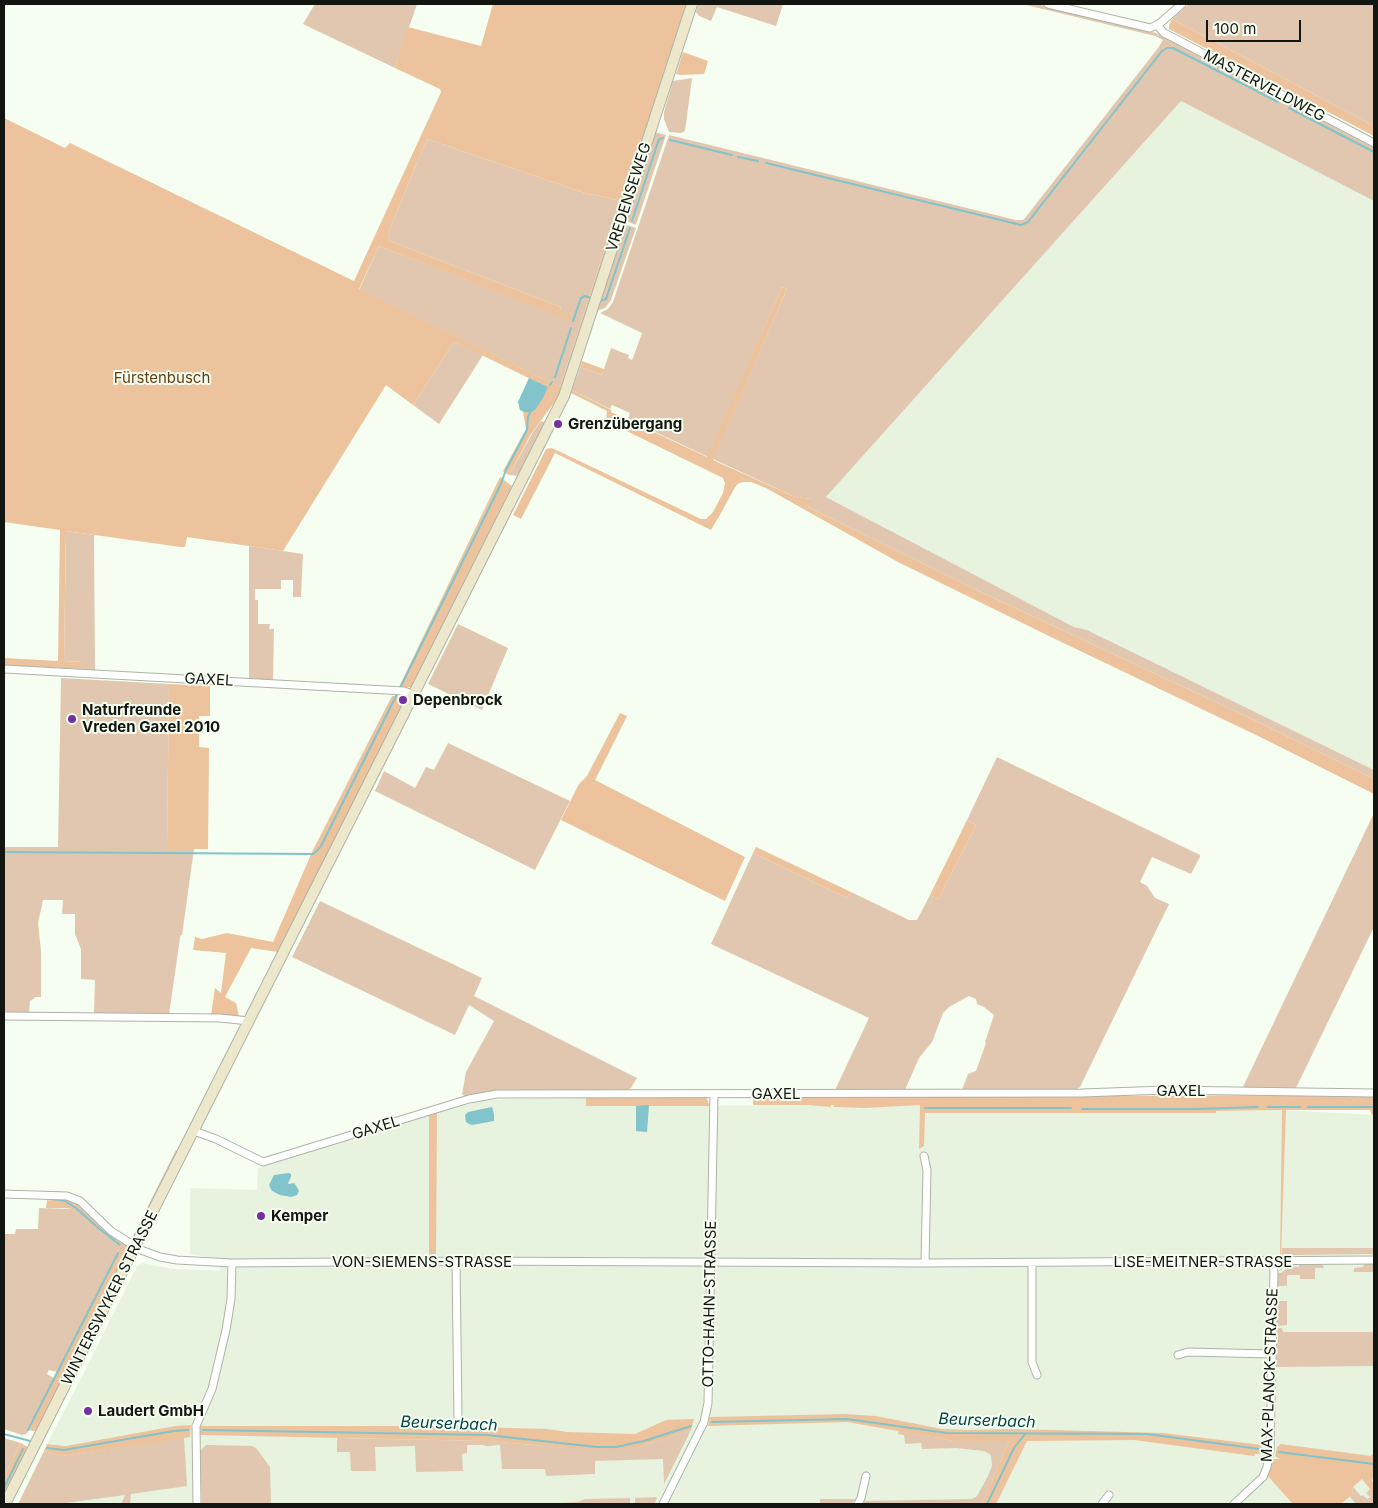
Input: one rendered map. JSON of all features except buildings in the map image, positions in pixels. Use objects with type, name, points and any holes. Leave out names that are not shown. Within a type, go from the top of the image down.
[{"type":"street","name":"VREDENSEWEG","points":[[413,694],[566,390],[692,4]]},
{"type":"street","points":[[1048,4],[1145,28],[1157,25],[1182,4]]},
{"type":"street","name":"MASTERVELDWEG","points":[[1157,25],[1164,33],[1374,143]]},
{"type":"street","name":"GAXEL","points":[[4,669],[404,691],[413,694]]},
{"type":"street","name":"WINTERSWYKER STRASSE","points":[[5,1504],[136,1248],[413,694]]},
{"type":"street","points":[[4,1016],[220,1018],[248,1021]]},
{"type":"street","name":"GAXEL","points":[[194,1131],[216,1139],[263,1162],[469,1099],[489,1095],[1082,1093],[1165,1090],[1374,1093]]},
{"type":"street","name":"OTTO-HAHN-STRASSE","points":[[663,1504],[700,1431],[708,1403],[714,1094]]},
{"type":"street","points":[[924,1156],[927,1170],[926,1263]]},
{"type":"street","name":"VON-SIEMENS-STRASSE","points":[[4,1194],[60,1195],[74,1198],[84,1204],[111,1231],[136,1248],[160,1257],[177,1260],[232,1264],[456,1262],[710,1263]]},
{"type":"street","name":"LISE-MEITNER-STRASSE","points":[[710,1263],[1273,1262],[1374,1260]]},
{"type":"street","points":[[456,1262],[458,1419]]},
{"type":"street","name":"MAX-PLANCK-STRASSE","points":[[1234,1504],[1262,1477],[1268,1467],[1270,1452],[1273,1262]]},
{"type":"street","points":[[1032,1263],[1032,1362],[1037,1375]]},
{"type":"street","points":[[198,1504],[196,1426],[212,1389],[223,1344],[230,1308],[232,1264]]},
{"type":"street","points":[[1178,1355],[1188,1352],[1272,1354]]},
{"type":"street","points":[[858,1504],[866,1476]]},
{"type":"street","points":[[1102,1504],[1109,1495]]},
{"type":"shaded area","points":[[315,4],[417,4],[395,68],[303,24]]},
{"type":"shaded area","points":[[698,4],[783,4],[776,26],[717,7],[711,21],[699,16],[696,12]]},
{"type":"shaded area","points":[[1022,4],[1037,4],[1156,33],[1374,148],[1374,201],[1181,101],[826,497],[1074,627],[1087,630],[1374,770],[1374,779],[1254,720],[981,592],[808,507],[812,499],[795,497],[713,459],[787,289],[782,287],[708,457],[628,419],[630,413],[612,405],[610,409],[572,390],[580,367],[602,375],[611,348],[629,355],[628,358],[632,360],[633,358],[642,333],[600,313],[608,309],[613,302],[669,135],[1016,220],[1023,220],[1163,40],[1155,36]]},
{"type":"shaded area","points":[[1189,4],[1374,4],[1374,126],[1172,19]]},
{"type":"shaded area","points":[[692,78],[685,131],[681,133],[669,132],[664,119],[664,112],[673,81]]},
{"type":"shaded area","points":[[1181,101],[1374,201],[1374,770],[1087,630],[1074,627],[826,497]]},
{"type":"shaded area","points":[[654,132],[666,135],[636,225],[626,221]]},
{"type":"shaded area","points":[[427,139],[591,195],[625,202],[611,243],[607,242],[560,387],[359,290],[379,246],[569,319],[560,310],[561,307],[390,241],[388,233]]},
{"type":"shaded area","points":[[624,224],[636,228],[611,300],[605,308],[596,311]]},
{"type":"shaded area","points":[[455,342],[483,355],[439,424],[413,405]]},
{"type":"shaded area","points":[[541,421],[546,423],[519,476],[509,475],[533,432]]},
{"type":"shaded area","points":[[66,531],[94,535],[95,670],[81,669],[81,662],[64,661]]},
{"type":"shaded area","points":[[249,546],[303,554],[301,597],[293,597],[293,580],[281,580],[281,589],[255,589],[255,600],[258,600],[258,624],[270,624],[269,629],[274,629],[273,680],[249,678]]},
{"type":"shaded area","points":[[458,624],[508,648],[482,710],[428,684]]},
{"type":"shaded area","points":[[61,678],[169,684],[167,849],[194,849],[169,1015],[94,1014],[95,980],[81,979],[81,949],[75,934],[75,914],[62,914],[63,900],[43,900],[38,923],[41,951],[41,997],[36,997],[30,1001],[29,1013],[4,1012],[4,847],[58,847]]},
{"type":"shaded area","points":[[448,743],[570,801],[535,870],[375,791],[384,771],[415,788],[426,767],[434,770]]},
{"type":"shaded area","points":[[997,757],[1200,855],[1200,857],[1191,874],[1152,857],[1140,882],[1147,886],[1155,898],[1169,904],[1080,1087],[1076,1090],[962,1090],[968,1074],[976,1071],[994,1015],[977,1004],[976,999],[969,996],[949,1007],[943,1013],[932,1042],[919,1058],[905,1090],[835,1090],[869,1018],[711,944],[753,853],[847,898],[851,892],[909,920],[917,920],[930,895],[937,899],[939,898],[976,825],[967,820]]},
{"type":"shaded area","points":[[1374,813],[1374,927],[1295,1090],[1241,1091]]},
{"type":"shaded area","points":[[320,901],[482,978],[474,996],[637,1078],[631,1088],[625,1091],[489,1091],[465,1097],[462,1094],[466,1072],[494,1021],[469,1005],[455,1035],[292,957]]},
{"type":"shaded area","points":[[586,1098],[586,1106],[920,1105],[920,1113],[1216,1113],[1216,1111],[1283,1110],[1374,1115],[1374,1504],[49,1504],[185,1486],[184,1437],[190,1437],[175,1426],[66,1446],[47,1444],[137,1266],[143,1263],[172,1269],[220,1271],[219,1259],[190,1254],[190,1188],[257,1190],[258,1168],[480,1101]]},
{"type":"shaded area","points":[[176,1150],[178,1151],[134,1238],[132,1238]]},
{"type":"shaded area","points":[[47,1196],[75,1200],[128,1248],[127,1250],[121,1245],[58,1372],[49,1370],[47,1374],[55,1379],[29,1430],[26,1434],[22,1435],[4,1429],[4,1234],[15,1234],[16,1229],[38,1229],[39,1208],[72,1209],[65,1201],[56,1199],[47,1201]]},
{"type":"shaded area","points":[[1282,1248],[1373,1248],[1373,1254],[1294,1255],[1281,1258]]},
{"type":"shaded area","points":[[1365,1263],[1374,1263],[1374,1272],[1354,1272],[1354,1268],[1363,1267]]},
{"type":"shaded area","points":[[1290,1264],[1321,1264],[1324,1267],[1315,1268],[1315,1279],[1300,1279],[1300,1275],[1288,1275],[1287,1286],[1277,1286],[1278,1273],[1289,1267],[1299,1267],[1299,1265],[1288,1266],[1279,1271],[1282,1267]]},
{"type":"shaded area","points":[[1279,1296],[1279,1301],[1287,1301],[1287,1325],[1278,1326],[1278,1328],[1282,1328],[1283,1332],[1374,1332],[1374,1366],[1275,1367],[1276,1340],[1278,1339],[1278,1334],[1276,1335],[1276,1297]]},
{"type":"shaded area","points":[[691,1430],[664,1484],[663,1459],[595,1461],[595,1474],[546,1476],[545,1469],[502,1469],[500,1445],[467,1445],[467,1453],[462,1454],[463,1471],[416,1472],[415,1446],[375,1447],[376,1471],[351,1471],[350,1452],[337,1452],[337,1438],[488,1441],[567,1448],[639,1447]]},
{"type":"shaded area","points":[[899,1431],[954,1441],[1009,1441],[982,1504],[863,1504],[865,1501],[972,1499],[977,1496],[988,1476],[992,1466],[991,1455],[984,1451],[956,1448],[922,1449],[921,1443],[905,1444],[904,1435],[898,1434]]},
{"type":"shaded area","points":[[184,1437],[187,1486],[131,1494],[130,1504],[121,1504],[125,1495],[58,1504],[18,1504],[44,1451],[62,1456]]},
{"type":"shaded area","points":[[4,1438],[21,1443],[4,1477]]},
{"type":"shaded area","points":[[206,1445],[252,1446],[256,1448],[270,1467],[271,1504],[202,1504],[200,1451]]},
{"type":"shaded area","points":[[1353,1487],[1361,1496],[1363,1495],[1367,1499],[1370,1497],[1366,1493],[1370,1489],[1374,1494],[1374,1504],[1356,1504],[1350,1497]]},
{"type":"shaded area","points":[[630,1498],[630,1503],[625,1504],[559,1504],[578,1502],[585,1499]]},
{"type":"shaded area","points":[[635,1498],[657,1498],[655,1503],[635,1503]]},
{"type":"shaded area","points":[[820,1499],[855,1499],[852,1504],[847,1504],[820,1503]]},
{"type":"green space","name":"Fürstenbusch","points":[[493,4],[687,4],[625,202],[591,195],[427,139],[388,233],[390,241],[561,307],[560,310],[571,314],[569,320],[379,246],[359,289],[560,387],[607,242],[611,243],[564,389],[531,434],[509,475],[503,471],[526,429],[523,412],[535,410],[547,387],[455,342],[413,405],[386,385],[283,551],[187,537],[185,547],[181,547],[66,531],[64,661],[82,662],[81,669],[4,665],[4,658],[58,661],[60,530],[4,522],[4,118],[65,148],[70,143],[354,281],[441,92],[440,89],[395,68],[408,27],[481,46]]},
{"type":"green space","points":[[1172,19],[1374,126],[1374,136],[1169,29]]},
{"type":"green space","points":[[683,52],[708,61],[704,74],[676,74]]},
{"type":"green space","points":[[782,287],[787,289],[713,460],[795,497],[813,499],[808,507],[981,592],[1254,720],[1374,779],[1374,794],[898,562],[766,488],[751,482],[739,483],[735,487],[711,530],[555,453],[521,519],[513,515],[546,449],[552,448],[701,519],[706,519],[713,512],[723,493],[725,483],[723,478],[606,421],[607,411],[571,393],[572,390],[611,410],[611,412],[707,457]]},
{"type":"green space","points":[[582,361],[604,369],[602,375],[580,367]]},
{"type":"green space","points":[[500,477],[512,486],[411,687],[399,687]]},
{"type":"green space","points":[[169,684],[210,686],[210,716],[199,716],[199,747],[209,748],[208,849],[167,849]]},
{"type":"green space","points":[[392,696],[406,697],[278,952],[251,948],[225,997],[236,1003],[239,1016],[211,1016],[215,988],[221,993],[226,953],[193,950],[195,937],[202,939],[227,933],[273,942],[313,850]]},
{"type":"green space","points":[[620,713],[627,716],[595,780],[745,857],[725,901],[561,820],[579,784],[587,776]]},
{"type":"green space","points":[[967,820],[976,825],[937,899],[930,895]]},
{"type":"green space","points":[[756,847],[851,892],[847,898],[753,853]]},
{"type":"green space","points":[[1374,1095],[1374,1115],[1372,1115],[1370,1110],[1286,1110],[1281,1258],[1282,1110],[1216,1111],[1216,1113],[925,1113],[924,1146],[919,1149],[920,1105],[865,1108],[834,1107],[834,1105],[831,1105],[831,1107],[753,1105],[753,1097]]},
{"type":"green space","points":[[706,1097],[710,1106],[586,1106],[586,1098]]},
{"type":"green space","points":[[437,1113],[436,1258],[429,1258],[429,1115]]},
{"type":"green space","points":[[56,1199],[71,1204],[72,1209],[46,1208],[47,1201]]},
{"type":"green space","points":[[121,1245],[126,1248],[127,1253],[38,1430],[29,1430]]},
{"type":"green space","points":[[845,1414],[876,1416],[942,1429],[1163,1433],[1262,1445],[1261,1454],[1255,1454],[1254,1456],[1134,1440],[1027,1441],[996,1504],[982,1504],[1009,1441],[954,1441],[847,1422],[708,1426],[710,1417]]},
{"type":"green space","points":[[694,1419],[691,1430],[639,1447],[616,1450],[488,1441],[201,1435],[199,1433],[202,1426],[439,1426],[635,1434],[666,1420]]},
{"type":"green space","points":[[191,1425],[190,1437],[62,1456],[44,1451],[47,1444],[66,1446],[175,1426]]},
{"type":"green space","points":[[21,1443],[29,1448],[4,1498],[4,1477]]},
{"type":"green space","points":[[1281,1444],[1371,1456],[1374,1453],[1372,1481],[1374,1484],[1374,1494],[1362,1479],[1353,1487],[1352,1495],[1341,1504],[1293,1504],[1267,1475],[1272,1459],[1280,1459],[1275,1456],[1277,1447]]},
{"type":"water","points":[[529,378],[548,387],[535,410],[524,412],[520,410],[518,402]]},
{"type":"water","points":[[649,1105],[647,1132],[636,1131],[636,1106]]},
{"type":"water","points":[[492,1107],[494,1121],[472,1125],[466,1122],[465,1115],[468,1112]]},
{"type":"water","points":[[289,1173],[291,1177],[288,1183],[295,1184],[299,1191],[297,1195],[291,1197],[272,1191],[269,1185],[274,1175]]},
{"type":"waterway","points":[[766,163],[1021,225],[1028,222],[1162,51],[1167,48],[1173,48],[1278,102]]},
{"type":"waterway","points":[[1289,108],[1374,152]]},
{"type":"waterway","points":[[632,221],[659,139],[663,138]]},
{"type":"waterway","points":[[670,140],[732,155]]},
{"type":"waterway","points":[[738,157],[758,161]]},
{"type":"waterway","points":[[600,301],[606,299],[630,228]]},
{"type":"waterway","points":[[573,321],[581,298],[585,296],[591,298]]},
{"type":"waterway","points":[[555,377],[571,328]]},
{"type":"waterway","points":[[400,688],[527,430],[528,417],[531,410]]},
{"type":"waterway","points":[[4,852],[313,854],[321,846],[398,692]]},
{"type":"waterway","points":[[1082,1109],[1258,1107]]},
{"type":"waterway","points":[[1268,1107],[1300,1107]]},
{"type":"waterway","points":[[1308,1107],[1374,1107]]},
{"type":"waterway","points":[[925,1108],[1071,1108]]},
{"type":"waterway","points":[[53,1199],[65,1201],[76,1208],[120,1245]]},
{"type":"waterway","points":[[28,1430],[118,1253]]},
{"type":"waterway","name":"Beurserbach","points":[[712,1422],[847,1419],[947,1433],[1147,1434],[1260,1449]]},
{"type":"waterway","name":"Beurserbach","points":[[203,1430],[487,1435],[597,1447],[616,1447],[644,1441],[691,1426]]},
{"type":"waterway","name":"Beurserbach","points":[[47,1448],[64,1450],[188,1430]]},
{"type":"waterway","name":"Beurserbach","points":[[4,1434],[30,1441]]},
{"type":"waterway","points":[[987,1504],[1014,1448],[1025,1434]]},
{"type":"waterway","points":[[4,1488],[23,1449]]},
{"type":"waterway","name":"Beurserbach","points":[[1279,1452],[1374,1464]]},
{"type":"place","name":"Grenzübergang","points":[[558,424]]},
{"type":"place","name":"Depenbrock","points":[[403,700]]},
{"type":"place","name":"Naturfreunde Vreden Gaxel 2010","points":[[72,719]]},
{"type":"place","name":"Kemper","points":[[261,1216]]},
{"type":"place","name":"Laudert GmbH","points":[[88,1411]]}]
